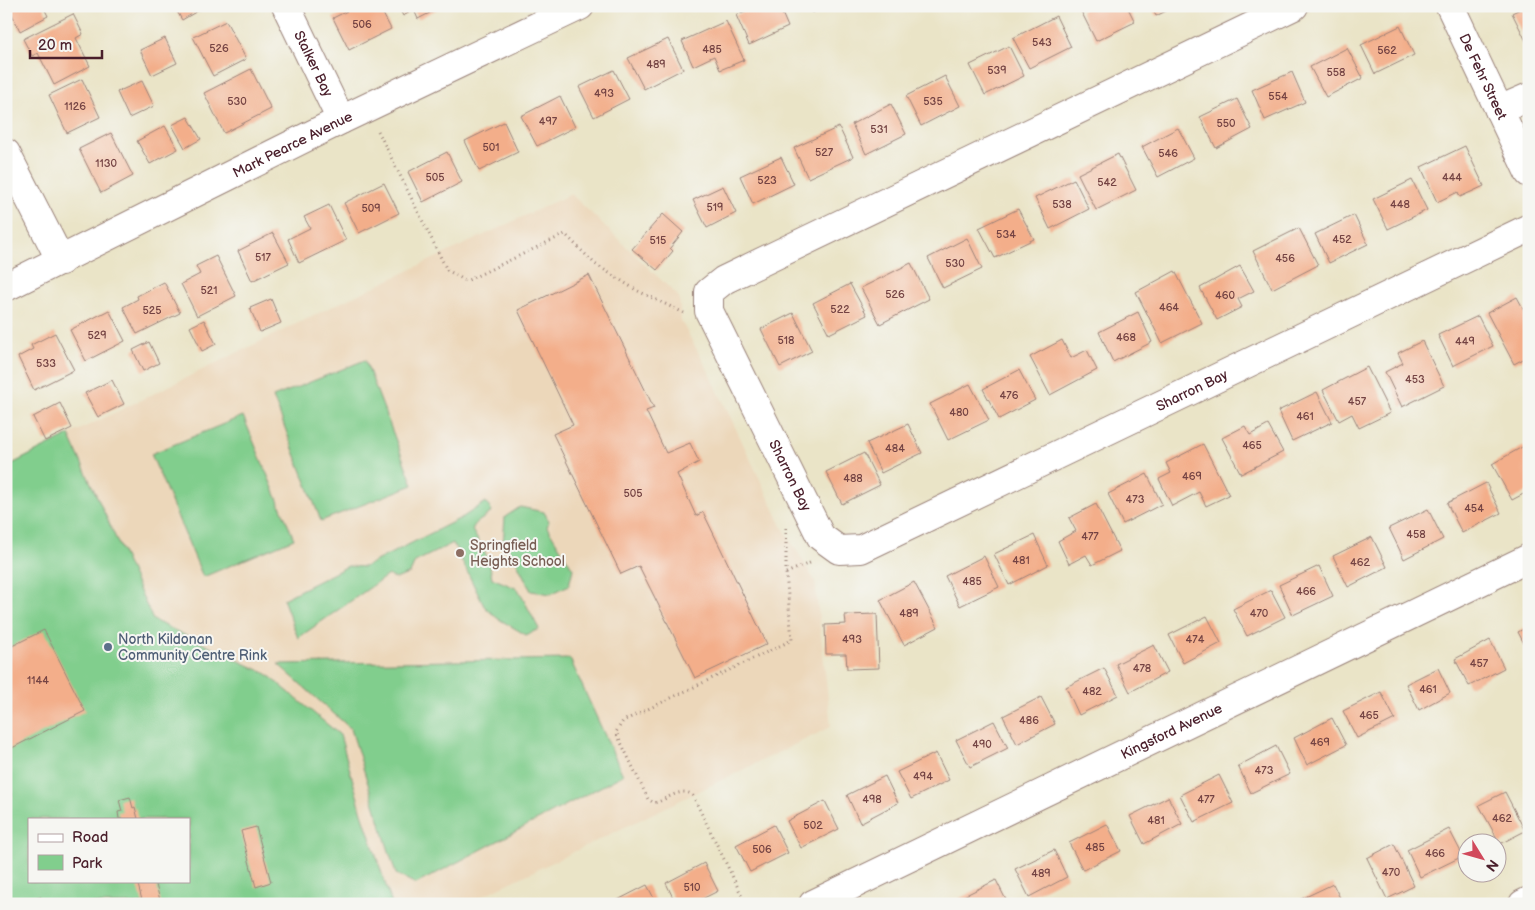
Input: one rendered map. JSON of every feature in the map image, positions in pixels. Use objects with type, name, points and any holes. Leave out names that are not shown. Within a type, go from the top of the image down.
[{"type":"street","name":"Stalker Bay","points":[[286,6],[341,120]]},
{"type":"street","name":"Mark Pearce Avenue","points":[[6,287],[367,107],[580,6]]},
{"type":"street","name":"Sharron Bay","points":[[1294,6],[724,280],[709,292],[709,311],[821,537],[839,550],[861,549],[1529,228]]},
{"type":"street","name":"De Fehr Street","points":[[1450,6],[1528,170]]},
{"type":"street","points":[[1499,110],[1529,97]]},
{"type":"street","points":[[6,153],[60,261]]},
{"type":"street","name":"Kingsford Avenue","points":[[813,904],[1529,558]]},
{"type":"street","points":[[1523,904],[1529,901]]},
{"type":"path","points":[[367,107],[447,270],[466,281],[565,234],[595,264],[636,290],[688,315],[711,314]]},
{"type":"path","points":[[746,904],[694,796],[684,792],[654,803],[648,800],[616,732],[623,721],[792,640],[786,573]]},
{"type":"shaded area","name":"Springfield Heights School","points":[[571,194],[679,297],[681,321],[708,370],[782,526],[815,581],[831,727],[466,904],[392,904],[362,813],[340,735],[267,674],[153,620],[69,435],[323,311]]},
{"type":"green space","points":[[365,360],[413,485],[321,521],[273,397]]},
{"type":"green space","points":[[243,416],[294,539],[203,577],[151,454]]},
{"type":"green space","name":"North Kildonan Community Centre Rink","points":[[69,435],[153,620],[267,674],[340,735],[362,813],[392,904],[6,904],[6,467]]},
{"type":"green space","points":[[486,502],[492,512],[475,524],[472,530],[489,560],[492,578],[518,589],[539,629],[526,635],[497,618],[484,606],[453,543],[415,562],[410,573],[396,579],[388,575],[298,638],[283,599],[348,566],[364,567],[463,517]]},
{"type":"green space","points":[[520,507],[544,512],[549,521],[547,527],[573,569],[569,585],[551,594],[531,591],[512,553],[503,544],[505,517]]},
{"type":"green space","points":[[570,659],[623,775],[416,884],[396,874],[351,729],[278,664]]},
{"type":"building","points":[[8,6],[43,6],[48,16],[20,31]]},
{"type":"building","points":[[174,6],[206,6],[182,20]]},
{"type":"building","points":[[357,6],[379,6],[391,29],[349,50],[333,18]]},
{"type":"building","points":[[398,6],[443,6],[418,19],[414,10],[403,16]]},
{"type":"building","points":[[757,6],[779,6],[788,27],[749,45],[736,15]]},
{"type":"building","points":[[809,6],[825,6],[812,13]]},
{"type":"building","points":[[1091,6],[1127,6],[1135,22],[1096,41],[1081,11]]},
{"type":"building","points":[[1151,6],[1176,6],[1156,16]]},
{"type":"building","points":[[1529,6],[1529,47],[1512,13]]},
{"type":"building","points":[[73,14],[83,34],[76,38],[90,66],[54,85],[38,53],[32,56],[23,39]]},
{"type":"building","points":[[1056,16],[1071,47],[1029,68],[1013,38]]},
{"type":"building","points":[[226,21],[246,59],[213,76],[193,37]]},
{"type":"building","points":[[726,21],[744,60],[720,70],[714,56],[693,66],[682,41]]},
{"type":"building","points":[[1400,26],[1414,55],[1375,74],[1361,45]]},
{"type":"building","points":[[165,38],[177,63],[152,75],[140,50]]},
{"type":"building","points":[[668,39],[683,69],[644,89],[628,58]]},
{"type":"building","points":[[1009,46],[1024,76],[985,95],[970,65]]},
{"type":"building","points":[[1347,48],[1363,78],[1326,97],[1310,67]]},
{"type":"building","points":[[251,69],[271,109],[224,133],[204,93]]},
{"type":"building","points":[[614,70],[629,99],[594,117],[579,87]]},
{"type":"building","points":[[1292,72],[1305,102],[1265,120],[1252,90]]},
{"type":"building","points":[[945,76],[960,106],[921,126],[906,96]]},
{"type":"building","points":[[82,79],[100,117],[67,133],[49,95]]},
{"type":"building","points":[[142,81],[154,106],[129,118],[117,92]]},
{"type":"building","points":[[560,96],[575,127],[537,146],[521,116]]},
{"type":"building","points":[[1237,99],[1252,129],[1216,148],[1200,117]]},
{"type":"building","points":[[891,104],[906,134],[866,154],[852,124]]},
{"type":"building","points":[[188,117],[201,139],[185,148],[172,125]]},
{"type":"building","points":[[504,122],[518,152],[479,171],[465,141]]},
{"type":"building","points":[[165,126],[178,149],[150,164],[137,141]]},
{"type":"building","points":[[839,127],[853,157],[808,178],[794,148]]},
{"type":"building","points":[[1178,128],[1194,158],[1158,177],[1142,147]]},
{"type":"building","points":[[111,133],[133,176],[101,193],[79,149]]},
{"type":"building","points":[[1465,146],[1484,186],[1460,197],[1458,192],[1437,202],[1421,167]]},
{"type":"building","points":[[447,152],[462,182],[423,202],[408,172]]},
{"type":"building","points":[[1118,154],[1136,190],[1096,210],[1078,174]]},
{"type":"building","points":[[781,157],[794,184],[753,204],[740,176]]},
{"type":"building","points":[[1074,179],[1089,209],[1050,229],[1035,198]]},
{"type":"building","points":[[1412,180],[1427,210],[1388,229],[1373,199]]},
{"type":"building","points":[[384,183],[399,213],[359,233],[344,203]]},
{"type":"building","points":[[723,186],[736,213],[707,228],[693,200]]},
{"type":"building","points":[[329,205],[346,240],[299,263],[288,239],[310,228],[304,217]]},
{"type":"building","points":[[1018,209],[1034,239],[995,258],[979,228]]},
{"type":"building","points":[[663,214],[683,232],[670,248],[673,251],[657,270],[632,249]]},
{"type":"building","points":[[1354,215],[1368,244],[1329,263],[1315,234]]},
{"type":"building","points":[[1299,228],[1318,265],[1272,289],[1253,251]]},
{"type":"building","points":[[273,233],[289,263],[252,281],[238,251]]},
{"type":"building","points":[[967,238],[982,269],[943,288],[928,258]]},
{"type":"building","points":[[216,256],[236,296],[197,316],[181,284],[200,274],[196,266]]},
{"type":"building","points":[[911,263],[929,299],[880,324],[861,288]]},
{"type":"building","points":[[1240,266],[1254,291],[1238,299],[1242,307],[1217,320],[1200,288]]},
{"type":"building","points":[[1175,271],[1202,323],[1162,343],[1136,292]]},
{"type":"building","points":[[589,275],[654,408],[646,411],[666,453],[690,443],[699,462],[677,474],[696,516],[703,512],[767,644],[695,678],[639,566],[621,574],[553,434],[573,425],[518,310]]},
{"type":"building","points":[[164,282],[180,313],[137,334],[123,307],[138,299],[137,296]]},
{"type":"building","points":[[850,284],[867,315],[829,334],[813,303]]},
{"type":"building","points":[[1517,297],[1529,319],[1529,356],[1514,364],[1487,313]]},
{"type":"building","points":[[271,299],[281,323],[260,332],[250,308]]},
{"type":"building","points":[[109,310],[125,341],[86,361],[70,330]]},
{"type":"building","points":[[1138,312],[1152,342],[1113,362],[1099,332]]},
{"type":"building","points":[[793,313],[812,351],[780,367],[761,329]]},
{"type":"building","points":[[1478,316],[1493,346],[1453,366],[1438,335]]},
{"type":"building","points":[[204,320],[216,344],[202,351],[190,327]]},
{"type":"building","points":[[55,333],[74,370],[34,390],[18,357],[33,349],[31,345]]},
{"type":"building","points":[[1062,340],[1071,358],[1087,350],[1097,370],[1050,395],[1030,357]]},
{"type":"building","points":[[1422,341],[1444,386],[1402,407],[1385,372],[1403,363],[1398,353]]},
{"type":"building","points":[[149,342],[159,363],[143,371],[133,350]]},
{"type":"building","points":[[1367,367],[1390,413],[1359,428],[1352,414],[1339,421],[1323,390]]},
{"type":"building","points":[[1019,370],[1035,400],[999,419],[983,389]]},
{"type":"building","points":[[112,380],[124,404],[98,417],[85,393]]},
{"type":"building","points":[[970,384],[989,420],[948,440],[930,404]]},
{"type":"building","points":[[1317,392],[1332,422],[1292,441],[1278,411]]},
{"type":"building","points":[[60,403],[72,428],[45,441],[33,417]]},
{"type":"building","points":[[908,424],[922,453],[881,473],[867,443]]},
{"type":"building","points":[[1268,425],[1283,452],[1241,474],[1222,438],[1245,426],[1250,435]]},
{"type":"building","points":[[1203,444],[1229,495],[1206,506],[1199,492],[1172,506],[1159,479],[1171,473],[1166,463]]},
{"type":"building","points":[[1524,446],[1529,454],[1529,491],[1512,500],[1492,464]]},
{"type":"building","points":[[864,453],[880,485],[842,504],[826,472]]},
{"type":"building","points":[[1147,474],[1162,504],[1123,524],[1108,494]]},
{"type":"building","points":[[1486,483],[1501,513],[1462,533],[1447,503]]},
{"type":"building","points":[[1096,504],[1120,551],[1092,565],[1086,555],[1069,564],[1058,541],[1076,531],[1069,518]]},
{"type":"building","points":[[1428,509],[1443,539],[1404,559],[1389,528]]},
{"type":"building","points":[[1034,535],[1048,565],[1009,585],[994,554]]},
{"type":"building","points":[[1372,537],[1387,567],[1348,587],[1333,556]]},
{"type":"building","points":[[984,556],[999,587],[960,606],[945,576]]},
{"type":"building","points":[[1319,566],[1333,596],[1293,615],[1279,585]]},
{"type":"building","points":[[914,582],[938,627],[904,645],[880,600]]},
{"type":"building","points":[[1271,590],[1285,617],[1247,636],[1233,609]]},
{"type":"building","points":[[877,614],[879,668],[847,669],[846,654],[826,654],[825,625],[846,624],[845,615]]},
{"type":"building","points":[[1207,616],[1221,643],[1183,663],[1169,635]]},
{"type":"building","points":[[1529,626],[1529,653],[1518,632]]},
{"type":"building","points":[[44,630],[85,711],[6,751],[6,649]]},
{"type":"building","points":[[1490,640],[1504,668],[1469,686],[1455,659]]},
{"type":"building","points":[[1154,645],[1168,672],[1130,692],[1116,664]]},
{"type":"building","points":[[1104,668],[1118,695],[1079,715],[1066,687]]},
{"type":"building","points":[[1438,668],[1450,693],[1419,710],[1406,684]]},
{"type":"building","points":[[1381,692],[1395,719],[1357,738],[1343,711]]},
{"type":"building","points":[[1041,697],[1055,724],[1017,744],[1003,716]]},
{"type":"building","points":[[1332,718],[1346,745],[1307,765],[1294,738]]},
{"type":"building","points":[[994,721],[1008,748],[970,767],[956,740]]},
{"type":"building","points":[[1276,746],[1290,774],[1251,793],[1238,766]]},
{"type":"building","points":[[936,753],[949,780],[911,799],[897,772]]},
{"type":"building","points":[[1219,775],[1233,803],[1194,822],[1180,795]]},
{"type":"building","points":[[885,776],[898,803],[860,823],[847,795]]},
{"type":"building","points":[[6,778],[12,797],[6,799]]},
{"type":"building","points":[[1505,792],[1525,831],[1508,840],[1508,832],[1494,832],[1479,805]]},
{"type":"building","points":[[130,797],[138,818],[119,818],[118,812],[122,811],[119,800]]},
{"type":"building","points":[[1168,797],[1182,824],[1144,844],[1130,816]]},
{"type":"building","points":[[825,801],[839,829],[801,848],[787,821]]},
{"type":"building","points":[[1107,824],[1121,851],[1083,870],[1069,843]]},
{"type":"building","points":[[774,825],[788,853],[750,872],[736,845]]},
{"type":"building","points":[[256,827],[271,882],[256,887],[241,831]]},
{"type":"building","points":[[1449,829],[1458,846],[1458,858],[1420,877],[1407,850]]},
{"type":"building","points":[[1394,844],[1414,886],[1387,899],[1367,858]]},
{"type":"building","points":[[1054,850],[1067,877],[1029,897],[1015,869]]},
{"type":"building","points":[[704,863],[718,891],[692,904],[676,904],[666,883]]},
{"type":"building","points":[[996,880],[1008,904],[960,904],[958,899]]},
{"type":"building","points":[[137,882],[155,882],[161,904],[143,904]]},
{"type":"building","points":[[1333,884],[1343,904],[1298,904],[1297,901]]},
{"type":"building","points":[[647,885],[657,904],[610,904]]},
{"type":"building","points":[[41,897],[43,904],[25,904],[24,902]]},
{"type":"place","name":"Springfield Heights School","points":[[460,553]]},
{"type":"place","name":"North Kildonan Community Centre Rink","points":[[108,647]]}]
